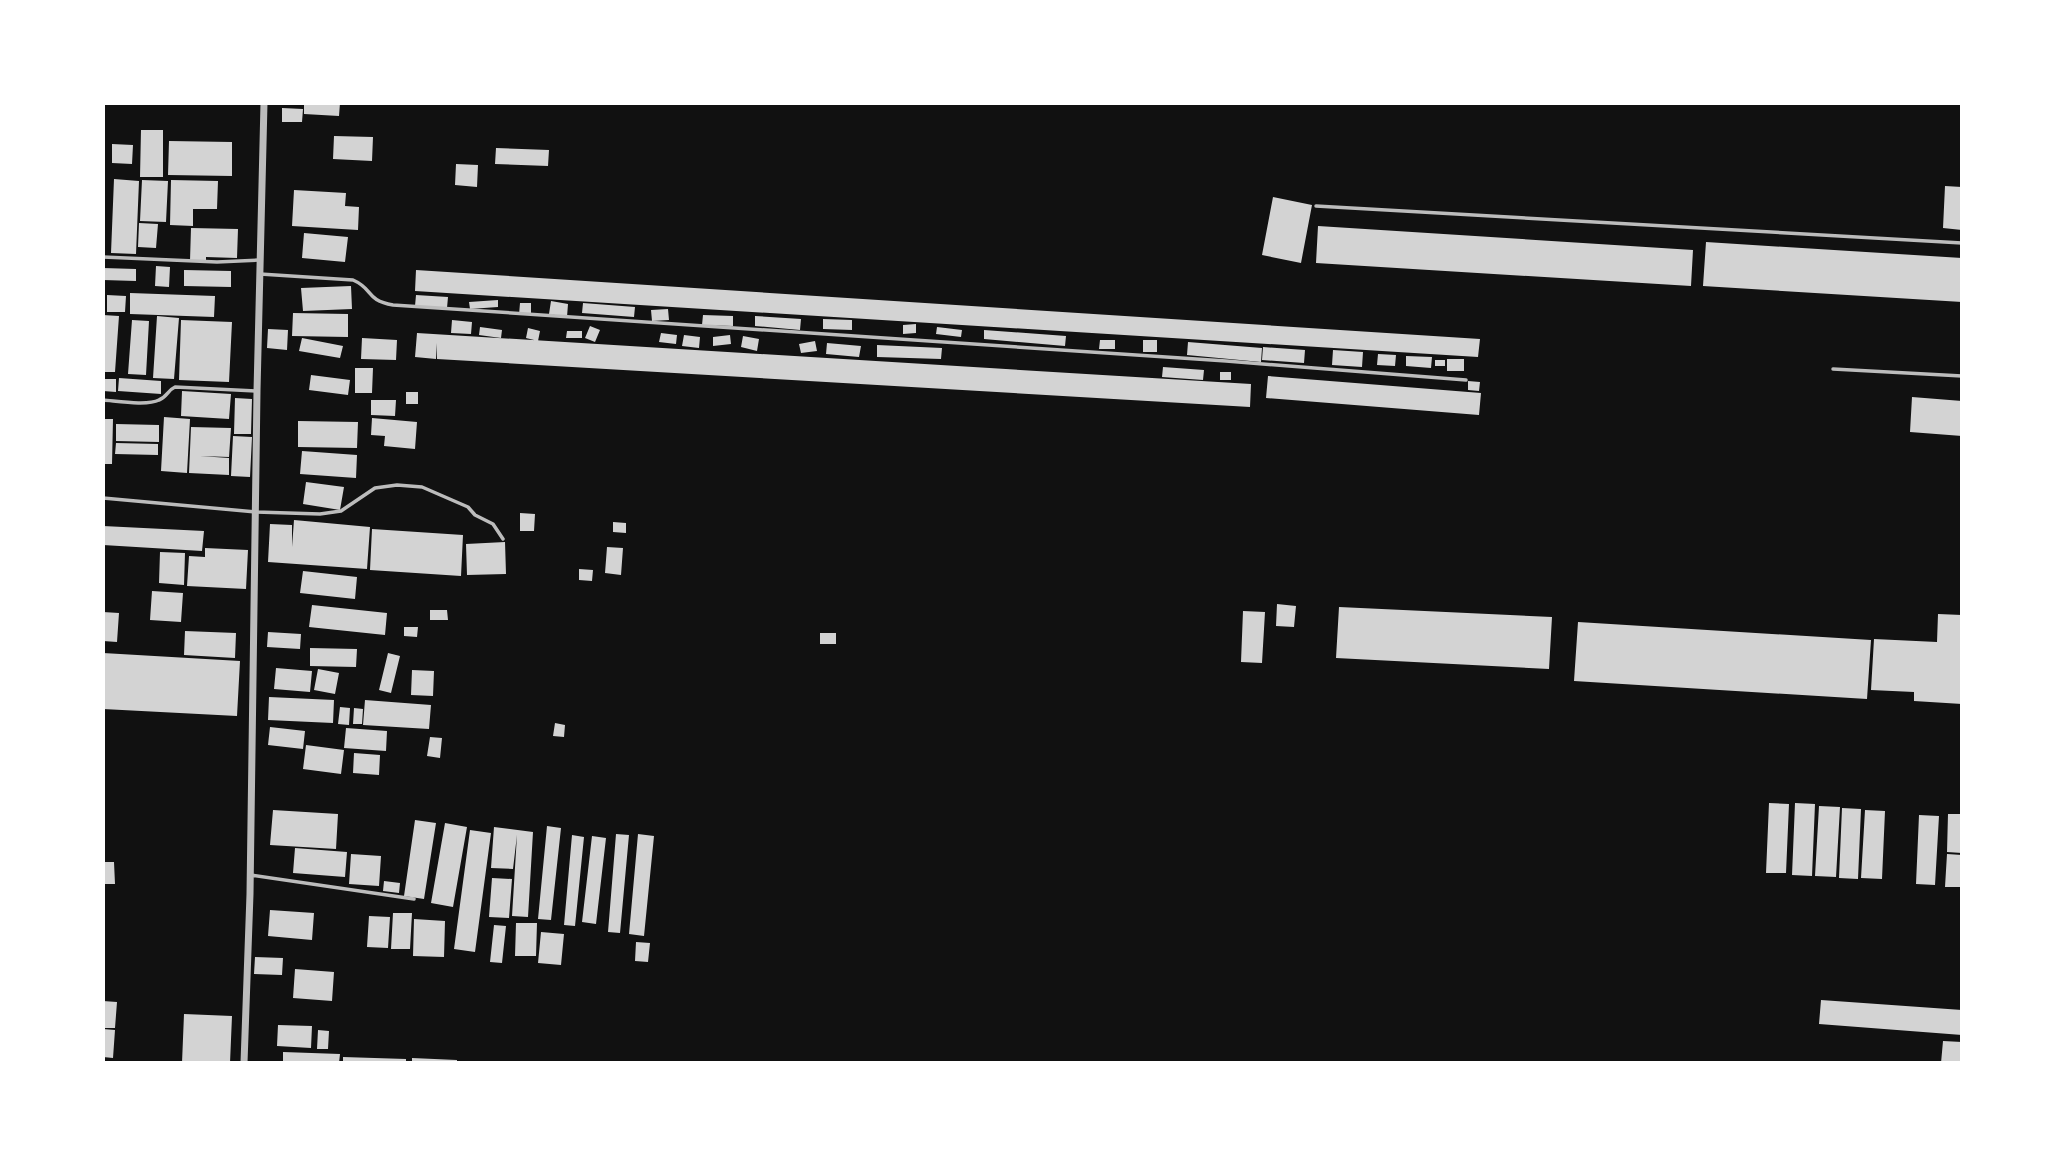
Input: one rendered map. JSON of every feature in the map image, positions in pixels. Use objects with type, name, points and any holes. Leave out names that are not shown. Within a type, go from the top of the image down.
[{"type":"street","points":[[244,1063],[264,103]]},
{"type":"lane","points":[[1316,206],[1962,243]]},
{"type":"lane","points":[[103,257],[217,262],[259,260]]},
{"type":"lane","points":[[260,274],[353,279],[364,286],[378,302],[407,307],[1226,361],[1466,380]]},
{"type":"lane","points":[[1833,369],[1962,376]]},
{"type":"lane","points":[[103,400],[153,403],[175,387],[257,391]]},
{"type":"lane","points":[[103,498],[256,512],[320,514],[341,511],[374,488],[397,485],[422,487],[468,507],[475,515],[493,524],[503,539]]},
{"type":"lane","points":[[250,875],[414,899]]},
{"type":"building","points":[[304,103],[340,103],[339,116],[304,114]]},
{"type":"building","points":[[282,108],[303,109],[302,122],[282,122]]},
{"type":"building","points":[[141,130],[163,130],[163,177],[140,177]]},
{"type":"building","points":[[334,136],[373,137],[372,161],[333,159]]},
{"type":"building","points":[[169,141],[232,142],[232,176],[168,175]]},
{"type":"building","points":[[112,144],[133,145],[132,164],[112,163]]},
{"type":"building","points":[[496,148],[549,150],[548,166],[495,164]]},
{"type":"building","points":[[456,164],[478,165],[477,187],[455,185]]},
{"type":"building","points":[[114,179],[139,181],[136,254],[111,253]]},
{"type":"building","points":[[142,180],[168,181],[166,222],[140,221]]},
{"type":"building","points":[[171,180],[218,181],[217,209],[193,209],[193,226],[170,225]]},
{"type":"building","points":[[1945,186],[1962,187],[1962,230],[1943,228]]},
{"type":"building","points":[[294,190],[346,193],[345,206],[359,207],[358,230],[292,226]]},
{"type":"building","points":[[1273,197],[1312,205],[1301,263],[1262,255]]},
{"type":"building","points":[[139,223],[158,224],[156,248],[138,247]]},
{"type":"building","points":[[1318,226],[1693,250],[1691,286],[1316,263]]},
{"type":"building","points":[[191,228],[238,229],[237,258],[206,257],[206,261],[190,261]]},
{"type":"building","points":[[304,233],[348,237],[345,262],[302,258]]},
{"type":"building","points":[[1706,242],[1962,258],[1962,302],[1703,286]]},
{"type":"building","points":[[156,266],[170,267],[169,287],[155,286]]},
{"type":"building","points":[[103,268],[136,269],[136,281],[103,280]]},
{"type":"building","points":[[184,270],[231,271],[231,287],[184,286]]},
{"type":"building","points":[[416,270],[1480,339],[1478,357],[415,291]]},
{"type":"building","points":[[351,286],[352,309],[303,311],[301,288]]},
{"type":"building","points":[[130,293],[215,296],[214,317],[130,314]]},
{"type":"building","points":[[107,295],[126,296],[125,312],[107,312]]},
{"type":"building","points":[[416,295],[448,297],[447,308],[415,306]]},
{"type":"building","points":[[498,300],[498,307],[470,309],[469,302]]},
{"type":"building","points":[[551,301],[568,304],[567,317],[549,314]]},
{"type":"building","points":[[520,303],[531,303],[531,315],[519,315]]},
{"type":"building","points":[[583,303],[635,307],[634,317],[582,313]]},
{"type":"building","points":[[668,309],[669,320],[652,321],[651,310]]},
{"type":"building","points":[[293,313],[348,314],[348,337],[292,336]]},
{"type":"building","points":[[103,315],[119,316],[115,372],[103,372]]},
{"type":"building","points":[[703,315],[733,316],[733,326],[702,325]]},
{"type":"building","points":[[157,316],[179,318],[174,379],[153,378]]},
{"type":"building","points":[[755,316],[801,319],[800,330],[755,326]]},
{"type":"building","points":[[823,319],[852,320],[852,330],[823,329]]},
{"type":"building","points":[[132,320],[149,321],[146,375],[128,374]]},
{"type":"building","points":[[181,320],[232,322],[229,382],[179,380]]},
{"type":"building","points":[[452,320],[472,322],[471,334],[451,333]]},
{"type":"building","points":[[916,324],[916,333],[903,334],[903,325]]},
{"type":"building","points":[[590,326],[600,330],[595,342],[585,338]]},
{"type":"building","points":[[480,327],[502,330],[501,338],[479,335]]},
{"type":"building","points":[[937,327],[962,330],[961,337],[936,334]]},
{"type":"building","points":[[528,328],[540,331],[538,341],[526,338]]},
{"type":"building","points":[[268,329],[288,330],[287,350],[267,348]]},
{"type":"building","points":[[984,330],[1066,336],[1065,346],[984,339]]},
{"type":"building","points":[[567,331],[582,331],[582,338],[566,338]]},
{"type":"building","points":[[417,333],[1251,384],[1250,407],[437,359],[437,343],[436,359],[415,357]]},
{"type":"building","points":[[661,333],[677,335],[676,344],[659,342]]},
{"type":"building","points":[[684,335],[700,337],[699,348],[682,346]]},
{"type":"building","points":[[730,335],[731,344],[713,346],[713,337]]},
{"type":"building","points":[[743,336],[759,339],[757,351],[741,347]]},
{"type":"building","points":[[302,338],[343,346],[340,358],[299,351]]},
{"type":"building","points":[[362,338],[397,340],[396,360],[361,359]]},
{"type":"building","points":[[1100,340],[1115,340],[1115,349],[1099,349]]},
{"type":"building","points":[[1143,340],[1157,340],[1157,352],[1143,352]]},
{"type":"building","points":[[815,341],[817,351],[801,353],[799,344]]},
{"type":"building","points":[[1188,342],[1262,348],[1261,362],[1187,355]]},
{"type":"building","points":[[827,343],[861,346],[859,357],[826,354]]},
{"type":"building","points":[[877,345],[942,348],[941,359],[877,357]]},
{"type":"building","points":[[1263,347],[1305,350],[1304,363],[1262,360]]},
{"type":"building","points":[[1333,350],[1363,352],[1362,367],[1332,365]]},
{"type":"building","points":[[1378,354],[1396,355],[1395,366],[1377,365]]},
{"type":"building","points":[[1406,356],[1432,357],[1431,368],[1406,366]]},
{"type":"building","points":[[1447,359],[1464,359],[1464,371],[1447,371]]},
{"type":"building","points":[[1435,360],[1445,360],[1445,366],[1435,366]]},
{"type":"building","points":[[1163,367],[1204,370],[1203,380],[1162,377]]},
{"type":"building","points":[[355,368],[373,368],[372,393],[355,393]]},
{"type":"building","points":[[1220,372],[1231,372],[1231,380],[1220,380]]},
{"type":"building","points":[[311,375],[350,380],[348,395],[309,390]]},
{"type":"building","points":[[1268,376],[1481,393],[1479,415],[1266,398]]},
{"type":"building","points":[[119,378],[161,381],[161,394],[118,391]]},
{"type":"building","points":[[103,379],[116,379],[116,392],[103,391]]},
{"type":"building","points":[[1468,381],[1480,382],[1479,391],[1468,390]]},
{"type":"building","points":[[182,391],[231,394],[229,419],[181,416]]},
{"type":"building","points":[[406,392],[418,392],[418,404],[406,404]]},
{"type":"building","points":[[1912,397],[1962,401],[1962,436],[1910,432]]},
{"type":"building","points":[[235,398],[252,399],[251,434],[234,434]]},
{"type":"building","points":[[371,400],[396,400],[395,416],[371,415]]},
{"type":"building","points":[[164,417],[190,419],[187,473],[161,471]]},
{"type":"building","points":[[372,418],[417,422],[415,449],[384,446],[385,436],[371,435]]},
{"type":"building","points":[[103,419],[113,419],[112,464],[103,464]]},
{"type":"building","points":[[298,421],[358,422],[357,448],[298,447]]},
{"type":"building","points":[[116,424],[159,425],[159,442],[116,441]]},
{"type":"building","points":[[191,427],[231,428],[229,457],[200,456],[229,458],[229,475],[189,473]]},
{"type":"building","points":[[233,436],[252,437],[250,477],[231,476]]},
{"type":"building","points":[[116,443],[158,444],[158,455],[115,454]]},
{"type":"building","points":[[302,451],[357,455],[356,478],[300,474]]},
{"type":"building","points":[[306,482],[344,487],[340,510],[303,504]]},
{"type":"building","points":[[520,513],[535,514],[534,531],[520,531]]},
{"type":"building","points":[[294,520],[370,527],[367,569],[268,562],[270,524],[292,525],[292,547]]},
{"type":"building","points":[[613,522],[626,523],[626,533],[613,532]]},
{"type":"building","points":[[103,526],[204,531],[202,551],[103,545]]},
{"type":"building","points":[[372,529],[463,535],[461,576],[370,570]]},
{"type":"building","points":[[505,542],[506,574],[467,575],[466,544]]},
{"type":"building","points":[[607,547],[623,548],[621,575],[605,573]]},
{"type":"building","points":[[205,548],[248,550],[246,589],[187,586],[189,556],[205,557]]},
{"type":"building","points":[[160,552],[185,553],[184,585],[159,583]]},
{"type":"building","points":[[579,569],[593,570],[592,581],[579,580]]},
{"type":"building","points":[[303,571],[357,577],[355,599],[300,593]]},
{"type":"building","points":[[152,591],[183,593],[181,622],[150,620]]},
{"type":"building","points":[[1277,604],[1296,606],[1294,627],[1276,626]]},
{"type":"building","points":[[312,605],[387,613],[385,635],[309,627]]},
{"type":"building","points":[[1339,607],[1552,617],[1549,669],[1336,658]]},
{"type":"building","points":[[430,610],[447,610],[448,620],[430,620]]},
{"type":"building","points":[[1243,611],[1265,612],[1262,663],[1241,662]]},
{"type":"building","points":[[103,612],[119,613],[117,642],[103,641]]},
{"type":"building","points":[[1938,614],[1962,615],[1962,704],[1914,701],[1914,692],[1871,690],[1874,639],[1937,642]]},
{"type":"building","points":[[1578,622],[1871,640],[1867,699],[1574,681]]},
{"type":"building","points":[[404,627],[418,627],[417,637],[404,636]]},
{"type":"building","points":[[185,631],[236,633],[235,658],[184,655]]},
{"type":"building","points":[[268,632],[301,634],[300,649],[267,647]]},
{"type":"building","points":[[820,633],[836,633],[836,644],[820,644]]},
{"type":"building","points":[[310,648],[357,649],[356,667],[310,666]]},
{"type":"building","points":[[103,653],[240,661],[237,716],[103,709]]},
{"type":"building","points":[[388,653],[400,656],[391,693],[379,690]]},
{"type":"building","points":[[276,668],[312,671],[310,692],[274,689]]},
{"type":"building","points":[[318,669],[339,673],[335,694],[314,690]]},
{"type":"building","points":[[412,670],[434,671],[433,696],[411,695]]},
{"type":"building","points":[[269,697],[334,700],[333,723],[268,720]]},
{"type":"building","points":[[365,700],[431,705],[429,729],[363,725]]},
{"type":"building","points":[[340,707],[350,708],[349,725],[338,724]]},
{"type":"building","points":[[354,708],[363,709],[362,724],[353,724]]},
{"type":"building","points":[[555,723],[565,725],[564,737],[553,736]]},
{"type":"building","points":[[270,727],[305,731],[303,749],[268,745]]},
{"type":"building","points":[[346,728],[387,731],[386,751],[344,748]]},
{"type":"building","points":[[430,737],[442,738],[440,758],[427,756]]},
{"type":"building","points":[[306,745],[344,750],[341,774],[303,769]]},
{"type":"building","points":[[354,753],[380,755],[379,775],[353,773]]},
{"type":"building","points":[[1769,803],[1789,804],[1786,873],[1766,873]]},
{"type":"building","points":[[1795,803],[1815,804],[1812,876],[1792,875]]},
{"type":"building","points":[[1819,806],[1840,807],[1836,877],[1815,876]]},
{"type":"building","points":[[1842,808],[1861,809],[1858,879],[1839,878]]},
{"type":"building","points":[[273,810],[338,814],[336,849],[270,845]]},
{"type":"building","points":[[1865,810],[1885,811],[1882,879],[1861,878]]},
{"type":"building","points":[[1948,814],[1962,814],[1962,853],[1947,852]]},
{"type":"building","points":[[1919,815],[1939,816],[1935,885],[1916,884]]},
{"type":"building","points":[[415,820],[436,823],[424,899],[404,896]]},
{"type":"building","points":[[445,823],[467,827],[453,907],[431,903]]},
{"type":"building","points":[[547,826],[561,828],[551,920],[538,919]]},
{"type":"building","points":[[494,827],[533,832],[528,917],[512,916],[517,835],[513,869],[491,868]]},
{"type":"building","points":[[470,830],[491,833],[475,952],[454,949]]},
{"type":"building","points":[[616,834],[629,835],[620,933],[608,932]]},
{"type":"building","points":[[638,834],[654,836],[644,936],[629,934]]},
{"type":"building","points":[[572,835],[584,837],[575,926],[564,925]]},
{"type":"building","points":[[592,836],[606,838],[596,924],[582,922]]},
{"type":"building","points":[[295,848],[347,852],[345,877],[293,873]]},
{"type":"building","points":[[351,854],[381,856],[379,886],[349,884]]},
{"type":"building","points":[[1947,854],[1962,855],[1962,887],[1945,887]]},
{"type":"building","points":[[103,862],[114,862],[115,884],[103,884]]},
{"type":"building","points":[[492,878],[512,879],[509,918],[489,917]]},
{"type":"building","points":[[384,881],[400,883],[399,893],[383,891]]},
{"type":"building","points":[[270,910],[314,913],[312,940],[268,936]]},
{"type":"building","points":[[393,913],[412,913],[410,949],[391,949]]},
{"type":"building","points":[[369,916],[390,917],[388,948],[367,947]]},
{"type":"building","points":[[414,919],[445,921],[444,957],[413,956]]},
{"type":"building","points":[[516,923],[537,923],[536,956],[515,956]]},
{"type":"building","points":[[494,925],[506,926],[502,963],[490,962]]},
{"type":"building","points":[[541,932],[564,934],[561,965],[538,963]]},
{"type":"building","points":[[636,942],[650,943],[648,962],[635,961]]},
{"type":"building","points":[[255,957],[283,958],[282,975],[254,974]]},
{"type":"building","points":[[295,969],[334,972],[332,1001],[293,998]]},
{"type":"building","points":[[1821,1000],[1962,1010],[1962,1035],[1819,1024]]},
{"type":"building","points":[[103,1001],[117,1002],[115,1028],[103,1028]]},
{"type":"building","points":[[184,1014],[232,1016],[230,1063],[182,1063]]},
{"type":"building","points":[[278,1025],[312,1026],[311,1048],[277,1046]]},
{"type":"building","points":[[103,1029],[115,1030],[113,1058],[103,1057]]},
{"type":"building","points":[[318,1030],[329,1031],[328,1049],[317,1049]]},
{"type":"building","points":[[1943,1041],[1962,1042],[1961,1063],[1941,1063]]},
{"type":"building","points":[[283,1052],[340,1054],[339,1063],[283,1063]]},
{"type":"building","points":[[343,1057],[406,1059],[406,1063],[343,1063]]},
{"type":"building","points":[[412,1058],[457,1060],[457,1063],[412,1063]]}]
